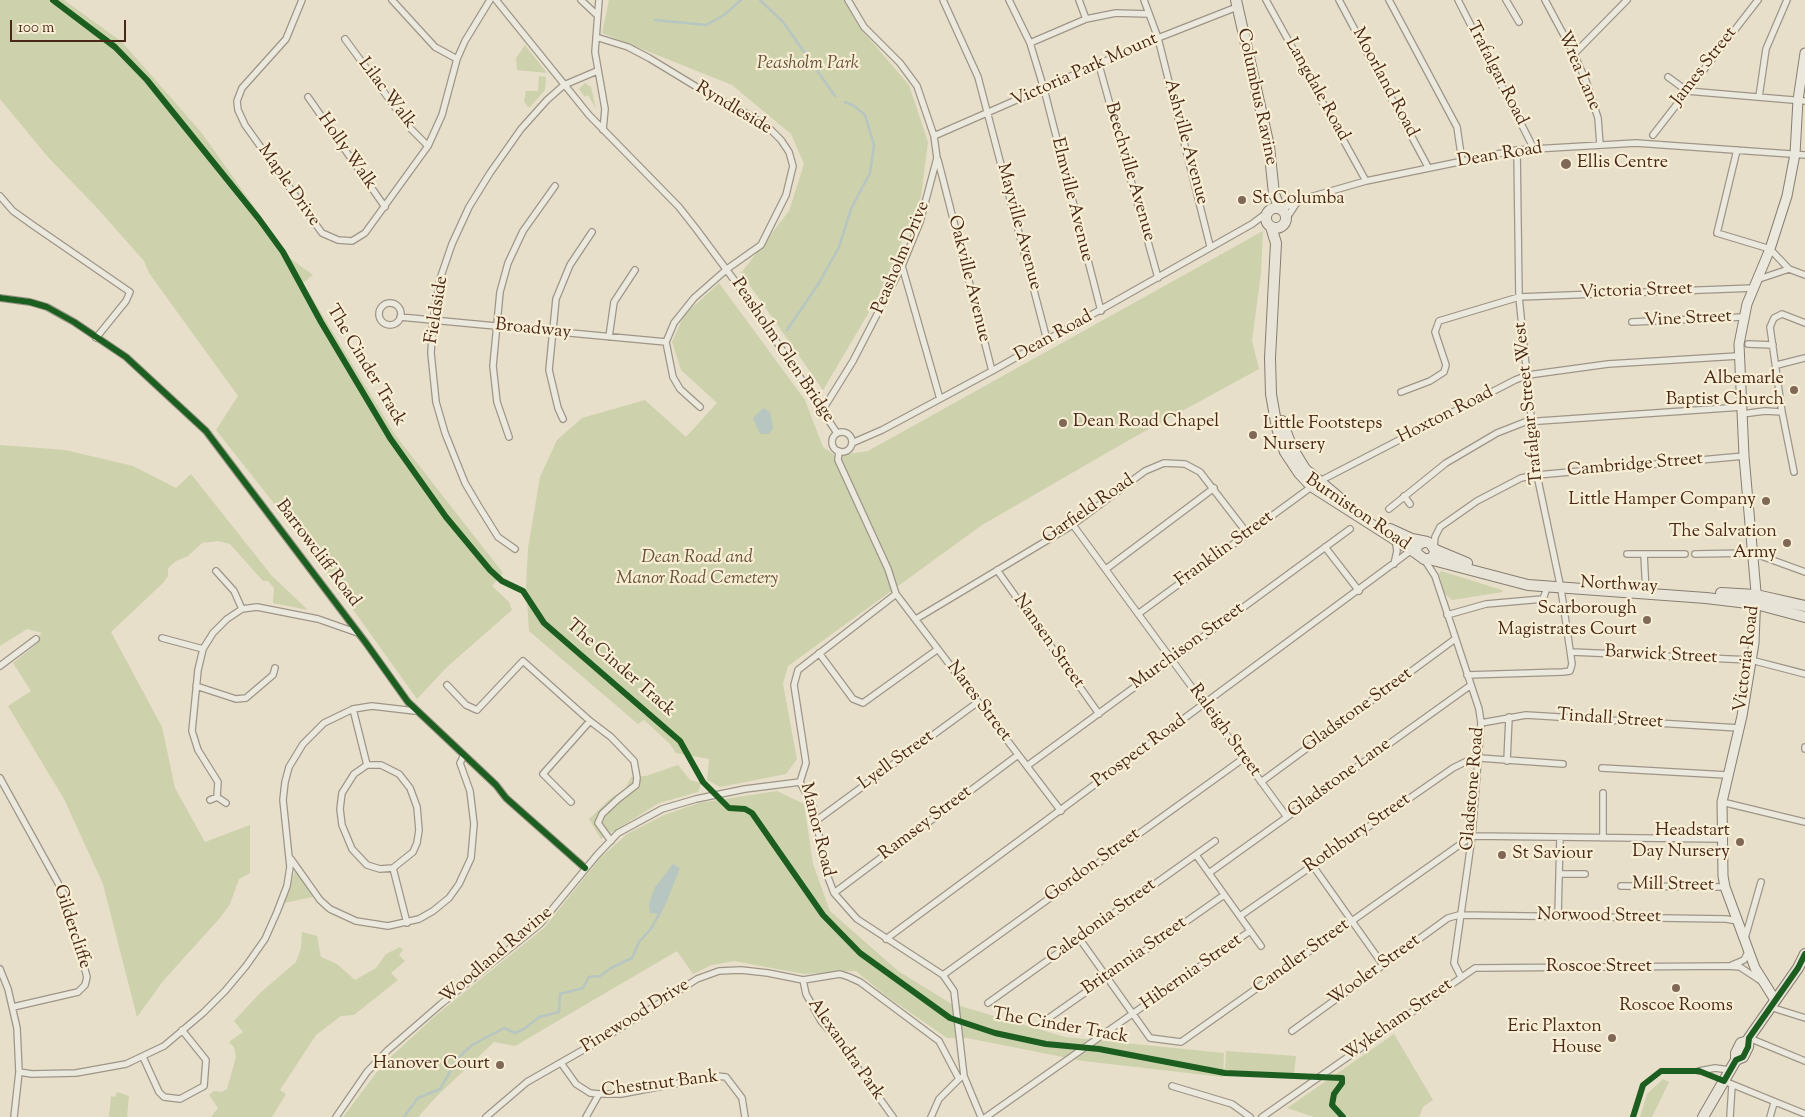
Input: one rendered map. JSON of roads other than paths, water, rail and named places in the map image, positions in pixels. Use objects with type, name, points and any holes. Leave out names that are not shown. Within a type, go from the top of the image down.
[{"type":"main road","name":"Columbus Ravine","points":[[1237,3],[1269,146],[1274,194],[1280,209]]},
{"type":"main road","name":"Victoria Road","points":[[1772,1003],[1748,952],[1725,887],[1722,802],[1739,728],[1751,660],[1756,600],[1738,356],[1744,317],[1787,196],[1795,154],[1805,53]]},
{"type":"main road","name":"Columbus Ravine","points":[[1268,212],[1274,194]]},
{"type":"main road","points":[[1280,209],[1285,222],[1277,228],[1270,226],[1266,219],[1268,212],[1280,209]]},
{"type":"main road","name":"Burniston Road","points":[[1285,222],[1276,243],[1274,298],[1278,394],[1284,426],[1298,460],[1314,484],[1395,539],[1427,553]]},
{"type":"main road","name":"Burniston Road","points":[[1270,226],[1276,243]]},
{"type":"main road","name":"Burniston Road","points":[[1314,484],[1399,534],[1427,553]]},
{"type":"main road","name":"Northway","points":[[1427,553],[1448,557],[1515,577],[1560,586],[1646,590],[1805,606]]},
{"type":"main road","name":"Northway","points":[[1427,553],[1513,583],[1546,588],[1560,586]]},
{"type":"main road","name":"Northway","points":[[1756,600],[1805,617]]},
{"type":"main road","points":[[1703,1117],[1728,1083],[1730,1070],[1742,1043],[1748,1040],[1772,1003],[1801,970],[1805,954]]},
{"type":"street","name":"Maple Drive","points":[[302,0],[286,39],[242,88],[237,101],[238,110],[245,125],[322,233],[338,240],[352,241],[365,233],[428,146],[442,115],[457,59],[465,40],[490,0]]},
{"type":"street","points":[[392,0],[435,47],[457,59]]},
{"type":"street","name":"Peasholm Glen Bridge","points":[[496,0],[564,85],[603,130],[679,207],[727,269],[837,433]]},
{"type":"street","points":[[581,0],[597,15]]},
{"type":"street","points":[[599,0],[596,37],[597,71],[605,109],[603,130]]},
{"type":"street","name":"Peasholm Drive","points":[[822,411],[849,368],[902,266],[920,222],[937,158],[934,136],[918,86],[900,63],[864,27],[848,0]]},
{"type":"street","name":"Mayville Avenue","points":[[943,0],[978,77],[1047,340]]},
{"type":"street","name":"Elmville Avenue","points":[[1009,0],[1030,43],[1044,89],[1101,310]]},
{"type":"street","points":[[1079,0],[1086,19]]},
{"type":"street","name":"Ashville Avenue","points":[[1144,0],[1158,38],[1210,246]]},
{"type":"street","name":"Langdale Road","points":[[1266,0],[1366,181]]},
{"type":"street","name":"Moorland Road","points":[[1339,0],[1428,167]]},
{"type":"street","points":[[1389,0],[1457,127],[1462,161]]},
{"type":"street","name":"Trafalgar Road","points":[[1458,0],[1534,149]]},
{"type":"street","points":[[1506,0],[1519,22]]},
{"type":"street","name":"Wrea Lane","points":[[1545,0],[1574,54],[1598,118],[1600,145]]},
{"type":"street","points":[[1574,54],[1627,0]]},
{"type":"street","name":"James Street","points":[[1653,135],[1758,0]]},
{"type":"street","points":[[1759,97],[1766,49],[1787,0]]},
{"type":"street","name":"Victoria Park Mount","points":[[934,136],[1100,65],[1237,3]]},
{"type":"street","points":[[1030,43],[1086,19],[1116,13],[1148,14]]},
{"type":"street","name":"Ryndleside","points":[[596,37],[628,47],[700,89],[730,103],[768,127],[789,152],[793,166],[792,177],[786,195],[761,245],[727,269],[694,298],[674,323],[666,342]]},
{"type":"street","name":"Lilac Walk","points":[[345,39],[411,129],[428,146]]},
{"type":"street","name":"Beechville Avenue","points":[[1100,65],[1158,278]]},
{"type":"street","name":"Fieldside","points":[[515,549],[498,537],[466,483],[445,433],[436,402],[431,353],[433,320],[440,279],[452,244],[469,207],[521,129],[547,100],[564,85],[597,71]]},
{"type":"street","points":[[1668,77],[1686,92],[1801,100]]},
{"type":"street","name":"Holly Walk","points":[[308,97],[385,207]]},
{"type":"street","name":"Dean Road","points":[[1280,209],[1366,181],[1517,150],[1636,143],[1805,155]]},
{"type":"street","name":"Trafalgar Street West","points":[[1517,150],[1519,297],[1537,474],[1572,652]]},
{"type":"street","points":[[1737,150],[1717,233],[1770,248],[1789,269],[1805,275]]},
{"type":"street","name":"Oakville Avenue","points":[[937,158],[992,371]]},
{"type":"street","points":[[509,438],[497,402],[493,366],[495,326],[500,292],[508,263],[523,231],[555,186]]},
{"type":"street","points":[[0,196],[13,211],[130,292],[126,302],[96,338]]},
{"type":"street","points":[[1285,222],[1300,202]]},
{"type":"street","name":"Dean Road","points":[[852,443],[992,371],[1158,278],[1210,246],[1252,224],[1268,212]]},
{"type":"street","points":[[1252,224],[1261,223],[1270,226]]},
{"type":"street","points":[[563,419],[558,408],[549,370],[556,299],[570,265],[592,232]]},
{"type":"street","points":[[902,266],[940,399]]},
{"type":"street","points":[[1759,278],[1789,269]]},
{"type":"street","points":[[610,337],[614,302],[635,270]]},
{"type":"street","name":"Victoria Street","points":[[1401,392],[1430,381],[1444,372],[1446,365],[1435,332],[1438,321],[1519,297],[1754,288]]},
{"type":"street","name":"Barrowcliff Road","points":[[0,298],[30,302],[47,307],[126,357],[206,431],[416,711],[464,755],[506,798],[585,868]]},
{"type":"street","points":[[1794,472],[1782,412],[1777,365],[1770,327],[1774,318],[1785,314],[1805,323]]},
{"type":"street","name":"Broadway","points":[[400,317],[666,342]]},
{"type":"street","name":"Vine Street","points":[[1632,322],[1744,317]]},
{"type":"street","points":[[666,342],[672,377],[680,389],[700,407]]},
{"type":"street","points":[[1748,344],[1773,345]]},
{"type":"street","name":"Hoxton Road","points":[[1314,484],[1528,375],[1608,364],[1738,356]]},
{"type":"street","points":[[1777,365],[1805,358]]},
{"type":"street","points":[[1389,509],[1446,462],[1472,446],[1513,427],[1532,422],[1742,411],[1782,412]]},
{"type":"street","points":[[839,451],[848,450],[852,443],[849,434],[837,433],[832,443],[839,451],[838,460],[888,569],[896,594]]},
{"type":"street","name":"Cambridge Street","points":[[1427,553],[1438,530],[1454,517],[1509,483],[1537,474],[1744,456]]},
{"type":"street","name":"Garfield Road","points":[[916,619],[1073,525],[1151,467],[1164,462],[1178,462],[1200,472],[1247,533]]},
{"type":"street","name":"Franklin Street","points":[[1138,614],[1314,484]]},
{"type":"street","points":[[1106,569],[1214,488]]},
{"type":"street","points":[[1404,496],[1410,504]]},
{"type":"street","name":"Raleigh Street","points":[[1073,525],[1287,817]]},
{"type":"street","name":"Murchison Street","points":[[1027,766],[1350,528]]},
{"type":"street","points":[[1394,564],[1397,551],[1395,539]]},
{"type":"street","points":[[1325,547],[1358,590]]},
{"type":"street","name":"Prospect Road","points":[[886,940],[1394,564],[1427,553]]},
{"type":"street","name":"Gladstone Road","points":[[1427,553],[1471,685],[1481,723],[1472,836],[1459,915],[1454,963],[1461,977]]},
{"type":"street","name":"Gladstone Road","points":[[1427,553],[1435,576]]},
{"type":"street","points":[[1695,554],[1753,553],[1805,572]]},
{"type":"street","points":[[1627,554],[1685,554]]},
{"type":"street","points":[[1644,554],[1646,590]]},
{"type":"street","name":"Nansen Street","points":[[997,570],[1099,714]]},
{"type":"street","points":[[216,571],[234,591],[242,609]]},
{"type":"street","points":[[1447,615],[1486,604],[1543,599],[1546,588]]},
{"type":"street","name":"Nares Street","points":[[896,594],[1061,811]]},
{"type":"street","name":"Manor Road","points":[[896,594],[798,670],[794,685],[806,763],[800,782],[812,802],[826,872],[834,893],[857,919],[886,940],[943,975],[954,991],[960,1033],[962,1078],[981,1117]]},
{"type":"street","points":[[217,797],[218,782],[198,750],[192,731],[196,686],[203,648],[213,633],[227,619],[242,609],[258,607],[318,619],[359,633]]},
{"type":"street","points":[[162,638],[203,648]]},
{"type":"street","points":[[0,666],[36,639]]},
{"type":"street","name":"Gladstone Street","points":[[1261,782],[1455,639]]},
{"type":"street","points":[[819,653],[853,699],[863,703],[938,649]]},
{"type":"street","points":[[1467,675],[1563,672],[1570,670],[1572,652]]},
{"type":"street","name":"Barwick Street","points":[[1572,652],[1751,660],[1805,674]]},
{"type":"street","points":[[447,685],[466,705],[476,710],[523,660],[628,753],[636,769],[636,785],[602,814],[598,823],[610,841]]},
{"type":"street","points":[[196,686],[236,699],[246,698],[274,675],[275,668]]},
{"type":"street","name":"Gladstone Lane","points":[[1209,872],[1471,685]]},
{"type":"street","name":"Lyell Street","points":[[817,820],[978,702]]},
{"type":"street","points":[[19,1072],[32,1074],[76,1073],[126,1064],[164,1046],[225,991],[265,939],[287,886],[290,858],[283,800],[289,767],[314,730],[334,716],[352,709],[372,706],[416,711]]},
{"type":"street","points":[[352,709],[367,765]]},
{"type":"street","name":"Tindall Street","points":[[1481,723],[1526,715],[1739,728]]},
{"type":"street","points":[[1507,761],[1509,717]]},
{"type":"street","points":[[571,802],[543,774],[590,721]]},
{"type":"street","points":[[290,858],[320,900],[330,909],[356,922],[373,925],[407,923],[433,912],[449,898],[459,884],[471,858],[474,824],[470,791],[460,763],[464,755]]},
{"type":"street","name":"Ramsey Street","points":[[834,893],[1018,755]]},
{"type":"street","name":"Gordon Street","points":[[943,975],[1244,758]]},
{"type":"street","points":[[1479,758],[1563,764]]},
{"type":"street","name":"Rothbury Street","points":[[1240,916],[1453,768],[1469,760],[1479,758]]},
{"type":"street","points":[[367,765],[382,765],[398,774],[410,788],[417,806],[419,830],[417,843],[413,852],[393,868],[380,869],[367,865],[352,849],[342,825],[340,809],[342,793],[350,778],[367,765]]},
{"type":"street","points":[[1602,768],[1727,775]]},
{"type":"street","name":"Gildercliffe","points":[[0,778],[63,892],[87,977],[85,985],[78,992],[13,1007]]},
{"type":"street","name":"Woodland Ravine","points":[[336,1117],[367,1072],[388,1050],[440,1004],[540,924],[585,868],[618,834],[662,809],[696,799],[745,789],[800,782]]},
{"type":"street","points":[[1602,838],[1603,793]]},
{"type":"street","points":[[210,800],[217,797]]},
{"type":"street","points":[[217,797],[226,803]]},
{"type":"street","points":[[1722,802],[1805,822]]},
{"type":"street","points":[[1472,836],[1722,839]]},
{"type":"street","name":"Candler Street","points":[[1079,938],[1150,1038],[1185,1041],[1472,836]]},
{"type":"street","points":[[1558,916],[1560,837]]},
{"type":"street","name":"Caledonia Street","points":[[988,1004],[1215,841]]},
{"type":"street","points":[[1196,854],[1261,946]]},
{"type":"street","points":[[1313,866],[1383,965]]},
{"type":"street","points":[[393,868],[407,923]]},
{"type":"street","points":[[1560,874],[1586,874]]},
{"type":"street","points":[[1744,940],[1761,882]]},
{"type":"street","name":"Mill Street","points":[[1620,886],[1725,887]]},
{"type":"street","name":"Britannia Street","points":[[1046,1020],[1224,895]]},
{"type":"street","name":"Norwood Street","points":[[1459,915],[1726,919],[1738,922]]},
{"type":"street","name":"Wooler Street","points":[[1292,1031],[1448,918],[1459,915]]},
{"type":"street","name":"Hibernia Street","points":[[986,1117],[1250,932]]},
{"type":"street","points":[[1728,966],[1744,960],[1748,952]]},
{"type":"street","name":"Roscoe Street","points":[[1461,977],[1475,968],[1728,966],[1740,967],[1763,983]]},
{"type":"street","points":[[0,969],[13,1007],[17,1028],[19,1072],[14,1117]]},
{"type":"street","name":"Pinewood Drive","points":[[486,1117],[527,1082],[708,974],[719,971],[741,970],[768,972],[803,980]]},
{"type":"street","points":[[803,980],[840,974],[860,982],[939,1041],[962,1078],[939,1100],[931,1117]]},
{"type":"street","name":"Wykeham Street","points":[[1262,1117],[1461,977]]},
{"type":"street","name":"Alexandra Park","points":[[803,980],[806,994],[821,1022],[837,1040],[893,1117]]},
{"type":"street","points":[[1772,1003],[1805,1018]]},
{"type":"street","points":[[143,1057],[159,1092],[164,1097],[180,1100],[204,1086],[206,1060],[182,1030]]},
{"type":"street","points":[[1748,1040],[1805,1061]]},
{"type":"street","name":"Chestnut Bank","points":[[561,1063],[576,1084],[590,1093],[599,1094],[622,1094],[721,1076],[731,1081],[739,1092],[744,1103],[745,1117]]},
{"type":"street","points":[[1699,1071],[1716,1068],[1730,1070]]},
{"type":"street","points":[[1730,1117],[1728,1083],[1805,1114]]},
{"type":"street","points":[[1172,1086],[1232,1104],[1250,1117]]},
{"type":"street","points":[[586,1117],[599,1094]]},
{"type":"street","points":[[1770,1117],[1774,1103]]},
{"type":"waterway","points":[[655,20],[706,25],[724,15],[741,0]]},
{"type":"waterway","points":[[760,0],[783,22],[835,96]]},
{"type":"waterway","points":[[787,330],[819,283],[839,247],[851,209],[870,173],[874,145],[865,115],[854,106],[845,102]]},
{"type":"waterway","points":[[404,1117],[418,1098],[440,1089],[458,1058],[472,1045],[504,1028],[515,1033],[524,1029],[539,1017],[559,1012],[560,994],[583,988],[589,977],[600,976],[611,968],[632,958],[639,942],[650,930],[661,911]]},
{"type":"place","name":"Ellis Centre","points":[[1566,164]]},
{"type":"place","name":"St Columba","points":[[1242,200]]},
{"type":"place","name":"Albemarle Baptist Church","points":[[1794,390]]},
{"type":"place","name":"Dean Road Chapel","points":[[1063,423]]},
{"type":"place","name":"Little Footsteps Nursery","points":[[1253,435]]},
{"type":"place","name":"Little Hamper Company","points":[[1766,501]]},
{"type":"place","name":"The Salvation Army","points":[[1787,543]]},
{"type":"place","name":"Scarborough Magistrates Court","points":[[1647,620]]},
{"type":"place","name":"Headstart Day Nursery","points":[[1740,842]]},
{"type":"place","name":"St Saviour","points":[[1502,855]]},
{"type":"place","name":"Roscoe Rooms","points":[[1676,988]]},
{"type":"place","name":"Eric Plaxton House","points":[[1612,1038]]},
{"type":"place","name":"Hanover Court","points":[[500,1065]]},
{"type":"park label","name":"Peasholm Park","points":[[808,65]]},
{"type":"park label","name":"Dean Road and Manor Road Cemetery","points":[[697,569]]}]
